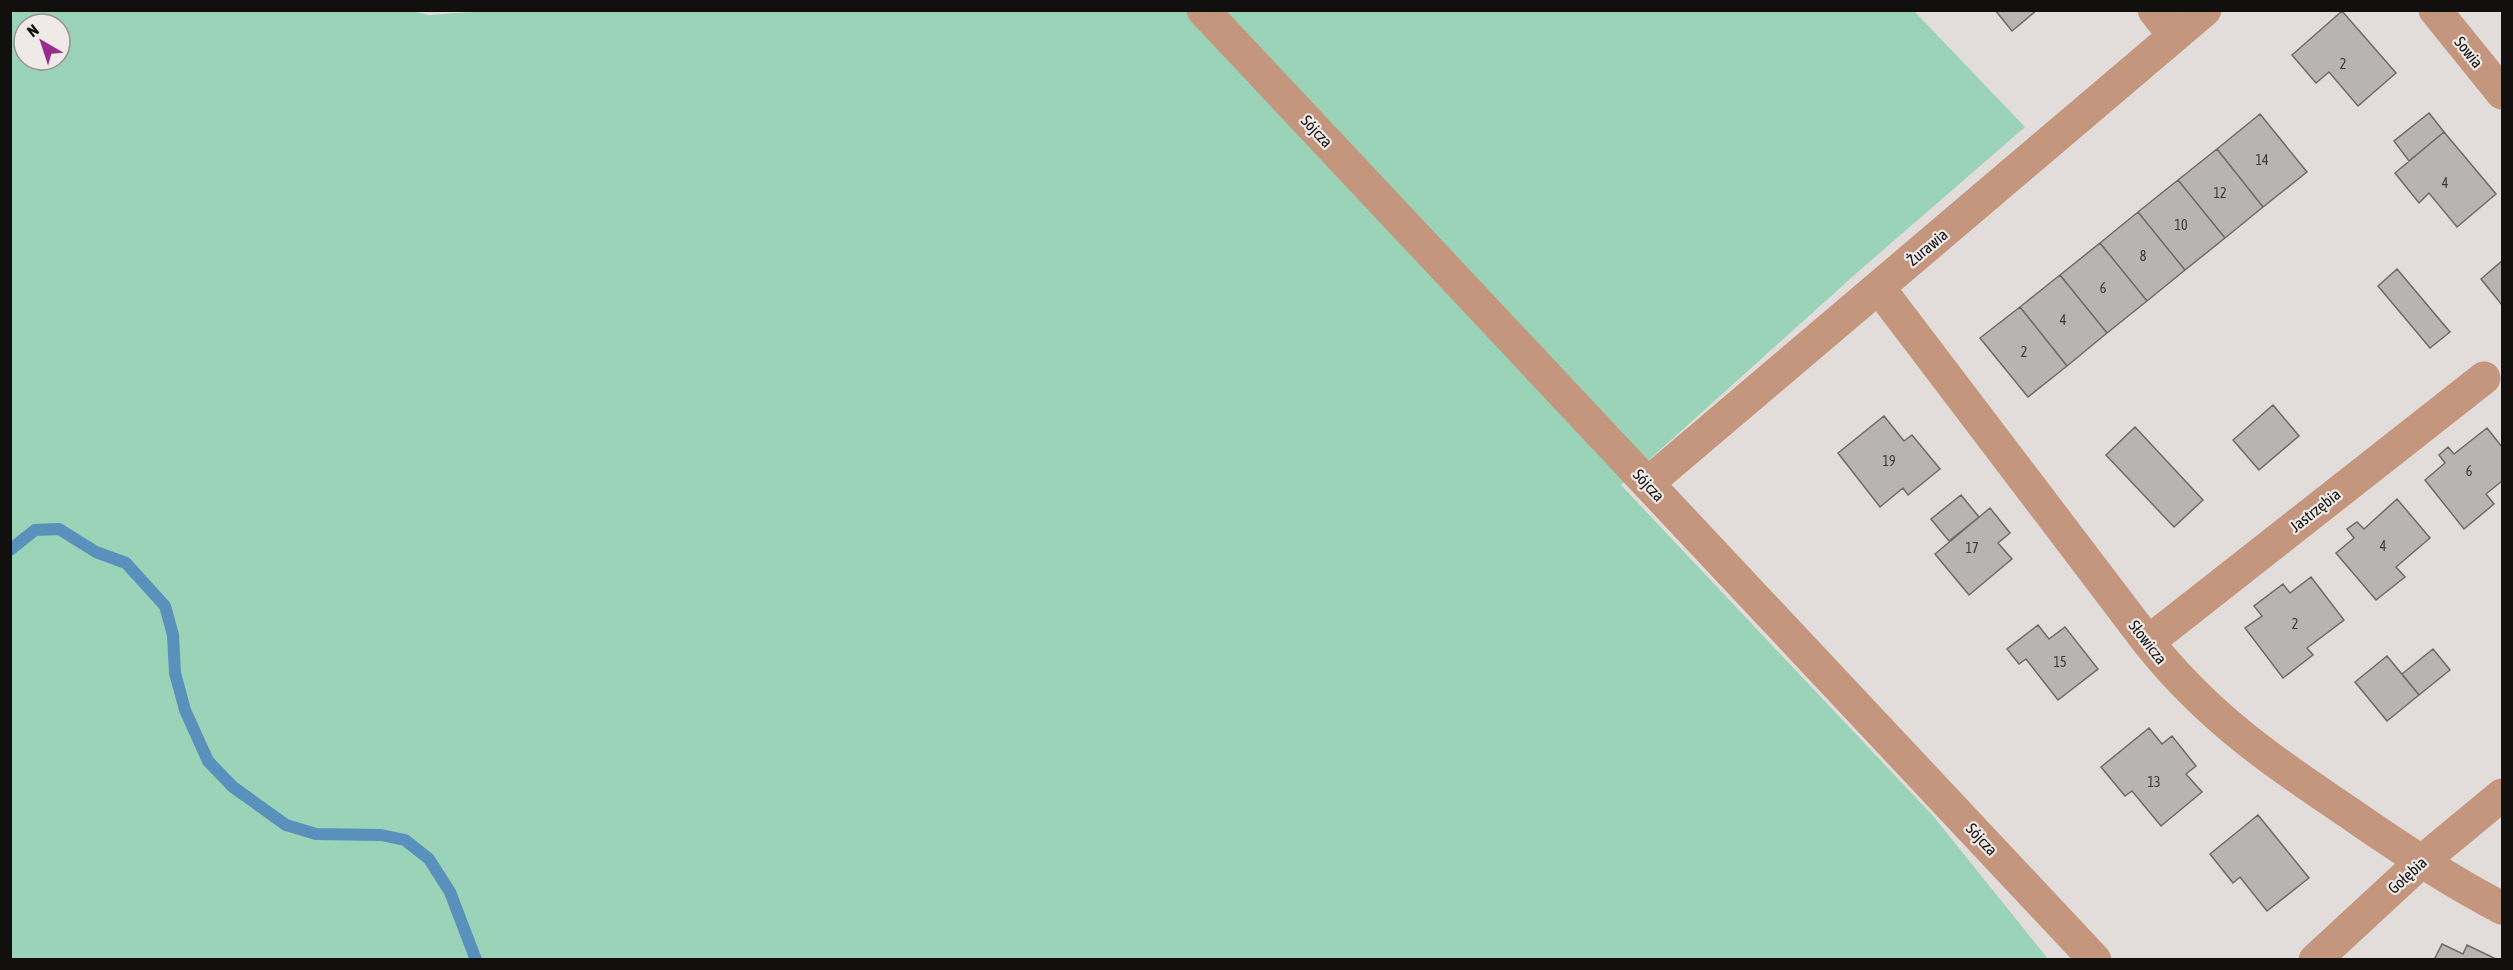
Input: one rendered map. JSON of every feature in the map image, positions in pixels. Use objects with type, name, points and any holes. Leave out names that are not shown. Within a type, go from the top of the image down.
[{"type":"street","name":"Sójcza","points":[[1203,10],[2095,960]]},
{"type":"street","points":[[2154,10],[2175,36]]},
{"type":"street","name":"Żurawia","points":[[1648,483],[2205,10]]},
{"type":"street","name":"Sowia","points":[[2435,10],[2502,93]]},
{"type":"street","name":"Słowicza","points":[[1879,288],[2168,668],[2222,722],[2278,765],[2421,862],[2502,908]]},
{"type":"street","name":"Jastrzębia","points":[[2148,642],[2484,378]]},
{"type":"street","name":"Gołębia","points":[[2315,960],[2421,862],[2502,795]]},
{"type":"green space","points":[[408,10],[429,15],[497,10],[1914,11],[2025,127],[1860,270],[1621,485],[1934,817],[2048,959],[11,959],[10,11]]},
{"type":"building","points":[[1995,10],[2037,10],[2012,31]]},
{"type":"building","points":[[2342,11],[2396,73],[2358,106],[2329,72],[2316,83],[2292,55]]},
{"type":"building","points":[[2429,113],[2444,132],[2409,161],[2394,141]]},
{"type":"building","points":[[2260,114],[2307,172],[2263,207],[2217,149]]},
{"type":"building","points":[[2444,132],[2496,194],[2457,227],[2429,193],[2419,203],[2395,173]]},
{"type":"building","points":[[2217,149],[2263,207],[2225,238],[2178,180]]},
{"type":"building","points":[[2178,180],[2225,238],[2185,270],[2138,212]]},
{"type":"building","points":[[2138,212],[2185,270],[2147,301],[2100,243]]},
{"type":"building","points":[[2100,243],[2147,301],[2107,333],[2060,275]]},
{"type":"building","points":[[2502,261],[2502,305],[2481,279]]},
{"type":"building","points":[[2397,269],[2450,332],[2430,348],[2378,286]]},
{"type":"building","points":[[2060,275],[2107,333],[2067,366],[2020,307]]},
{"type":"building","points":[[2020,307],[2067,366],[2028,397],[1980,338]]},
{"type":"building","points":[[2273,405],[2299,436],[2259,470],[2233,440]]},
{"type":"building","points":[[1884,416],[1904,441],[1912,435],[1940,469],[1908,495],[1903,488],[1880,507],[1838,453]]},
{"type":"building","points":[[2135,427],[2203,500],[2174,527],[2106,455]]},
{"type":"building","points":[[2487,428],[2502,447],[2502,481],[2486,494],[2494,504],[2464,529],[2425,480],[2445,463],[2439,455],[2448,447],[2454,454]]},
{"type":"building","points":[[1961,495],[1979,517],[1949,541],[1931,519]]},
{"type":"building","points":[[2397,499],[2430,538],[2396,567],[2405,577],[2376,600],[2336,553],[2354,538],[2347,529],[2357,522],[2364,529]]},
{"type":"building","points":[[1990,508],[2010,533],[1998,543],[2012,559],[1969,595],[1935,554]]},
{"type":"building","points":[[2311,577],[2344,620],[2307,648],[2313,655],[2283,678],[2245,628],[2262,616],[2254,606],[2283,584],[2290,593]]},
{"type":"building","points":[[2038,625],[2049,639],[2065,627],[2098,669],[2058,700],[2026,659],[2019,664],[2007,649]]},
{"type":"building","points":[[2433,649],[2450,670],[2419,695],[2402,674]]},
{"type":"building","points":[[2387,656],[2419,695],[2387,721],[2355,682]]},
{"type":"building","points":[[2149,728],[2162,744],[2172,736],[2196,766],[2186,774],[2202,792],[2161,826],[2132,791],[2125,796],[2101,767]]},
{"type":"building","points":[[2258,815],[2309,878],[2267,911],[2240,877],[2233,883],[2210,854]]},
{"type":"building","points":[[2442,944],[2463,954],[2467,945],[2498,960],[2434,960]]},
{"type":"waterway","points":[[10,550],[35,530],[59,529],[96,552],[126,563],[165,606],[173,635],[175,673],[185,710],[208,761],[233,787],[286,825],[316,834],[381,835],[405,840],[429,859],[450,892],[476,960]]}]
